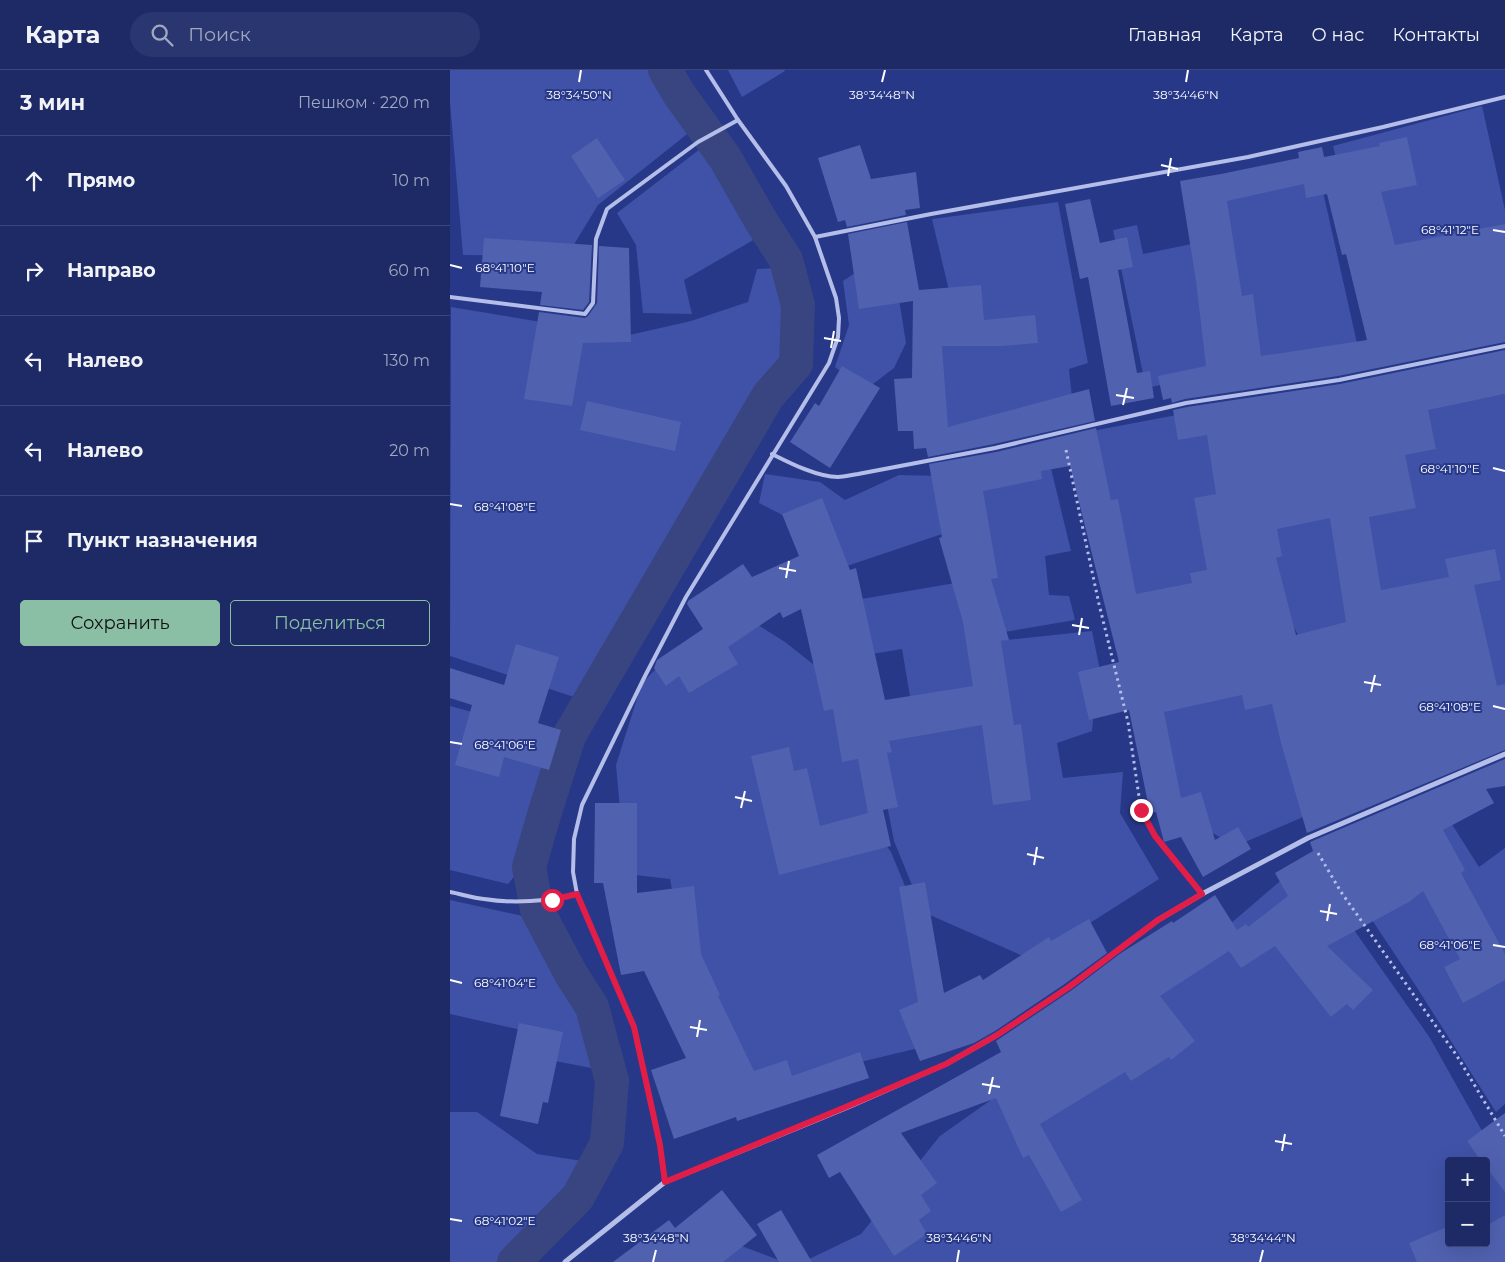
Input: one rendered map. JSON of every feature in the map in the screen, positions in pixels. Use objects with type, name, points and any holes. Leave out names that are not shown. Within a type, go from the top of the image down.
[{"type":"street","points":[[565,1262],[665,1182],[946,1064],[1013,1025],[1069,987],[1158,920],[1202,894],[1308,838],[1505,754]]},
{"type":"lane","points":[[665,1182],[660,1145],[634,1027],[577,894],[573,872],[574,839],[582,805],[645,676],[686,597],[829,363],[838,337],[840,318],[836,298],[815,237],[786,186],[738,120],[706,70]]},
{"type":"lane","points":[[815,237],[940,212],[1248,157],[1505,97]]},
{"type":"lane","points":[[450,297],[584,314],[593,303],[596,239],[607,209],[698,142],[738,120]]},
{"type":"lane","points":[[772,454],[820,473],[837,477],[986,450],[1186,403],[1339,380],[1505,346]]},
{"type":"lane","points":[[450,892],[484,899],[519,901],[552,900],[577,894]]},
{"type":"path","points":[[1062,432],[1099,604],[1128,722],[1141,810],[1155,836],[1202,894]]},
{"type":"path","points":[[1308,838],[1341,892],[1457,1056],[1505,1136]]},
{"type":"shaded area","points":[[450,70],[652,70],[691,131],[598,205],[567,256],[463,255],[450,102]]},
{"type":"shaded area","points":[[728,70],[784,70],[785,71],[742,97]]},
{"type":"shaded area","points":[[1482,106],[1505,210],[1505,316],[1382,338],[1333,146]]},
{"type":"shaded area","points":[[709,146],[762,235],[684,280],[692,314],[643,313],[636,245],[617,213],[700,149]]},
{"type":"shaded area","points":[[1317,165],[1359,352],[1251,363],[1214,185]]},
{"type":"shaded area","points":[[1058,202],[1088,363],[1069,369],[1073,407],[962,438],[926,408],[951,299],[932,219]]},
{"type":"shaded area","points":[[1137,225],[1143,254],[1206,241],[1233,370],[1146,388],[1113,230]]},
{"type":"shaded area","points":[[877,258],[895,274],[906,343],[894,368],[865,390],[835,367],[849,325],[843,281]]},
{"type":"shaded area","points":[[778,268],[786,274],[793,304],[791,360],[765,393],[612,651],[574,697],[450,656],[451,307],[625,336],[691,321],[748,302],[757,269]]},
{"type":"shaded area","points":[[1505,394],[1505,715],[1301,640],[1266,578],[1266,440]]},
{"type":"shaded area","points":[[1187,413],[1219,430],[1231,581],[1128,599],[1092,431]]},
{"type":"shaded area","points":[[1049,460],[1071,551],[1045,556],[1049,595],[1069,596],[1075,620],[993,634],[965,467]]},
{"type":"shaded area","points":[[765,474],[820,482],[845,500],[899,475],[941,476],[948,532],[844,567],[798,523],[759,503]]},
{"type":"shaded area","points":[[961,582],[983,708],[914,720],[902,649],[860,656],[850,601]]},
{"type":"shaded area","points":[[734,610],[785,642],[832,679],[862,732],[885,844],[891,852],[917,915],[923,1047],[747,1089],[681,940],[670,879],[626,874],[616,765],[642,683],[663,662]]},
{"type":"shaded area","points":[[1092,631],[1108,710],[1094,710],[1092,731],[1057,743],[1063,778],[1123,772],[1120,813],[1159,879],[1032,960],[923,912],[894,841],[875,742],[1001,714],[988,642]]},
{"type":"shaded area","points":[[1273,686],[1303,817],[1236,846],[1182,816],[1154,701]]},
{"type":"shaded area","points":[[450,706],[557,735],[545,792],[524,865],[508,884],[450,870]]},
{"type":"shaded area","points":[[1441,807],[1479,867],[1505,848],[1505,1104],[1496,1112],[1356,896]]},
{"type":"shaded area","points":[[1286,876],[1354,930],[1430,1038],[1505,1172],[1505,1262],[803,1262],[861,1234],[940,1136],[1188,960]]},
{"type":"shaded area","points":[[450,900],[523,916],[561,977],[586,1027],[591,1068],[540,1058],[544,1035],[450,1014]]},
{"type":"shaded area","points":[[450,1112],[477,1112],[537,1154],[589,1162],[570,1194],[498,1262],[450,1262]]},
{"type":"shaded area","points":[[731,1242],[784,1262],[683,1262]]},
{"type":"building","points":[[1407,137],[1417,185],[1381,192],[1395,245],[1505,224],[1505,342],[1338,376],[1185,399],[1172,403],[1171,398],[1163,400],[1158,376],[1206,366],[1196,281],[1180,181],[1299,158],[1298,152],[1322,147],[1324,157],[1380,146],[1379,143]],"holes":[[[1304,184],[1306,198],[1327,194],[1342,255],[1346,254],[1367,340],[1261,356],[1253,294],[1242,296],[1227,201]]]},
{"type":"building","points":[[597,138],[625,180],[598,198],[571,156]]},
{"type":"building","points":[[860,145],[871,179],[916,172],[920,208],[905,210],[906,215],[847,227],[845,220],[838,222],[818,158]]},
{"type":"building","points":[[1090,199],[1100,243],[1127,237],[1133,267],[1118,270],[1137,373],[1150,371],[1154,398],[1111,406],[1088,277],[1080,279],[1065,204]]},
{"type":"building","points":[[907,222],[919,290],[981,285],[984,320],[1035,315],[1038,343],[1002,346],[942,346],[948,427],[1089,389],[1095,421],[928,457],[926,448],[914,449],[913,431],[898,431],[894,379],[912,378],[913,301],[859,309],[848,234]]},
{"type":"building","points":[[484,238],[592,245],[589,302],[583,310],[540,305],[542,292],[480,287]]},
{"type":"building","points":[[599,246],[629,248],[631,342],[583,343],[572,406],[524,399],[539,312],[585,318],[588,316],[597,303]]},
{"type":"building","points":[[1505,350],[1505,394],[1428,410],[1436,449],[1405,455],[1416,508],[1369,517],[1381,590],[1449,577],[1445,559],[1495,549],[1501,580],[1474,585],[1497,686],[1505,684],[1505,750],[1307,833],[1281,743],[1272,704],[1245,710],[1242,695],[1164,712],[1181,798],[1201,792],[1215,840],[1238,827],[1251,849],[1203,877],[1181,837],[1164,842],[1156,812],[1150,813],[1129,710],[1089,720],[1078,672],[1119,662],[1070,466],[1041,471],[1042,479],[983,491],[998,578],[991,579],[1009,640],[1001,641],[1014,725],[1021,724],[1031,800],[993,805],[982,725],[889,741],[892,752],[887,753],[898,807],[883,810],[891,846],[779,875],[751,756],[789,747],[794,771],[807,768],[820,826],[868,813],[858,759],[842,762],[833,709],[824,711],[801,609],[783,618],[780,612],[728,647],[738,664],[689,693],[679,676],[666,686],[654,668],[657,660],[703,629],[687,604],[688,601],[743,564],[752,577],[799,556],[782,514],[822,498],[850,570],[856,568],[885,700],[973,686],[963,622],[939,538],[942,537],[929,464],[996,452],[1096,428],[1111,500],[1118,499],[1136,594],[1192,583],[1190,573],[1207,570],[1194,498],[1216,494],[1207,435],[1178,440],[1173,410],[1340,384]],"holes":[[[1330,518],[1346,622],[1296,635],[1276,558],[1282,556],[1277,529]]]},
{"type":"building","points":[[842,366],[880,388],[830,468],[790,442],[815,403],[819,406]]},
{"type":"building","points":[[587,401],[681,422],[675,451],[580,430]]},
{"type":"building","points":[[516,644],[559,657],[538,723],[561,730],[549,770],[504,757],[499,777],[455,765],[472,705],[450,698],[450,668],[504,685]]},
{"type":"building","points":[[1505,759],[1505,786],[1486,789],[1494,803],[1443,830],[1465,870],[1461,873],[1505,954],[1505,980],[1463,1003],[1444,967],[1460,959],[1423,891],[1409,902],[1327,946],[1373,990],[1353,1010],[1347,1004],[1331,1017],[1275,946],[1241,968],[1229,951],[1160,996],[1195,1041],[1171,1060],[1169,1057],[1131,1081],[1125,1072],[1040,1124],[1082,1200],[1061,1212],[1029,1155],[1023,1158],[996,1098],[901,1133],[937,1183],[921,1195],[931,1211],[919,1220],[927,1234],[894,1256],[840,1172],[829,1178],[817,1155],[1001,1052],[996,1041],[1072,990],[1121,953],[1172,921],[1173,923],[1215,895],[1237,930],[1246,924],[1248,927],[1288,896],[1275,873],[1313,851],[1310,842]]},
{"type":"building","points":[[595,803],[637,803],[637,893],[694,886],[701,954],[720,995],[718,996],[754,1071],[787,1060],[792,1076],[860,1052],[869,1078],[737,1121],[736,1117],[674,1139],[651,1070],[686,1058],[644,971],[621,975],[603,883],[594,883]]},
{"type":"building","points":[[925,882],[944,993],[980,975],[983,980],[1049,937],[1051,941],[1089,919],[1107,953],[995,1031],[974,1043],[920,1061],[899,1010],[918,1002],[899,887]]},
{"type":"building","points":[[519,1023],[563,1032],[548,1103],[543,1102],[538,1124],[500,1116]]},
{"type":"building","points":[[1505,1113],[1505,1192],[1490,1172],[1490,1157],[1478,1157],[1467,1141]]},
{"type":"building","points":[[722,1190],[757,1235],[723,1262],[613,1262],[669,1220],[675,1228]]},
{"type":"building","points":[[781,1210],[812,1262],[779,1262],[757,1224]]},
{"type":"building","points":[[1505,1215],[1505,1262],[1417,1262],[1409,1243],[1445,1228],[1445,1247],[1490,1247],[1490,1224]]},
{"type":"waterway","points":[[514,1262],[578,1197],[607,1143],[612,1081],[592,1007],[571,974],[537,910],[529,867],[544,815],[569,736],[768,396],[796,364],[798,305],[786,260],[725,158],[679,94],[665,70]]},
{"type":"route","points":[[552,900],[577,894],[634,1027],[660,1145],[665,1182],[946,1064],[997,1035],[1069,987],[1158,920],[1202,894],[1155,836],[1141,810]]}]
